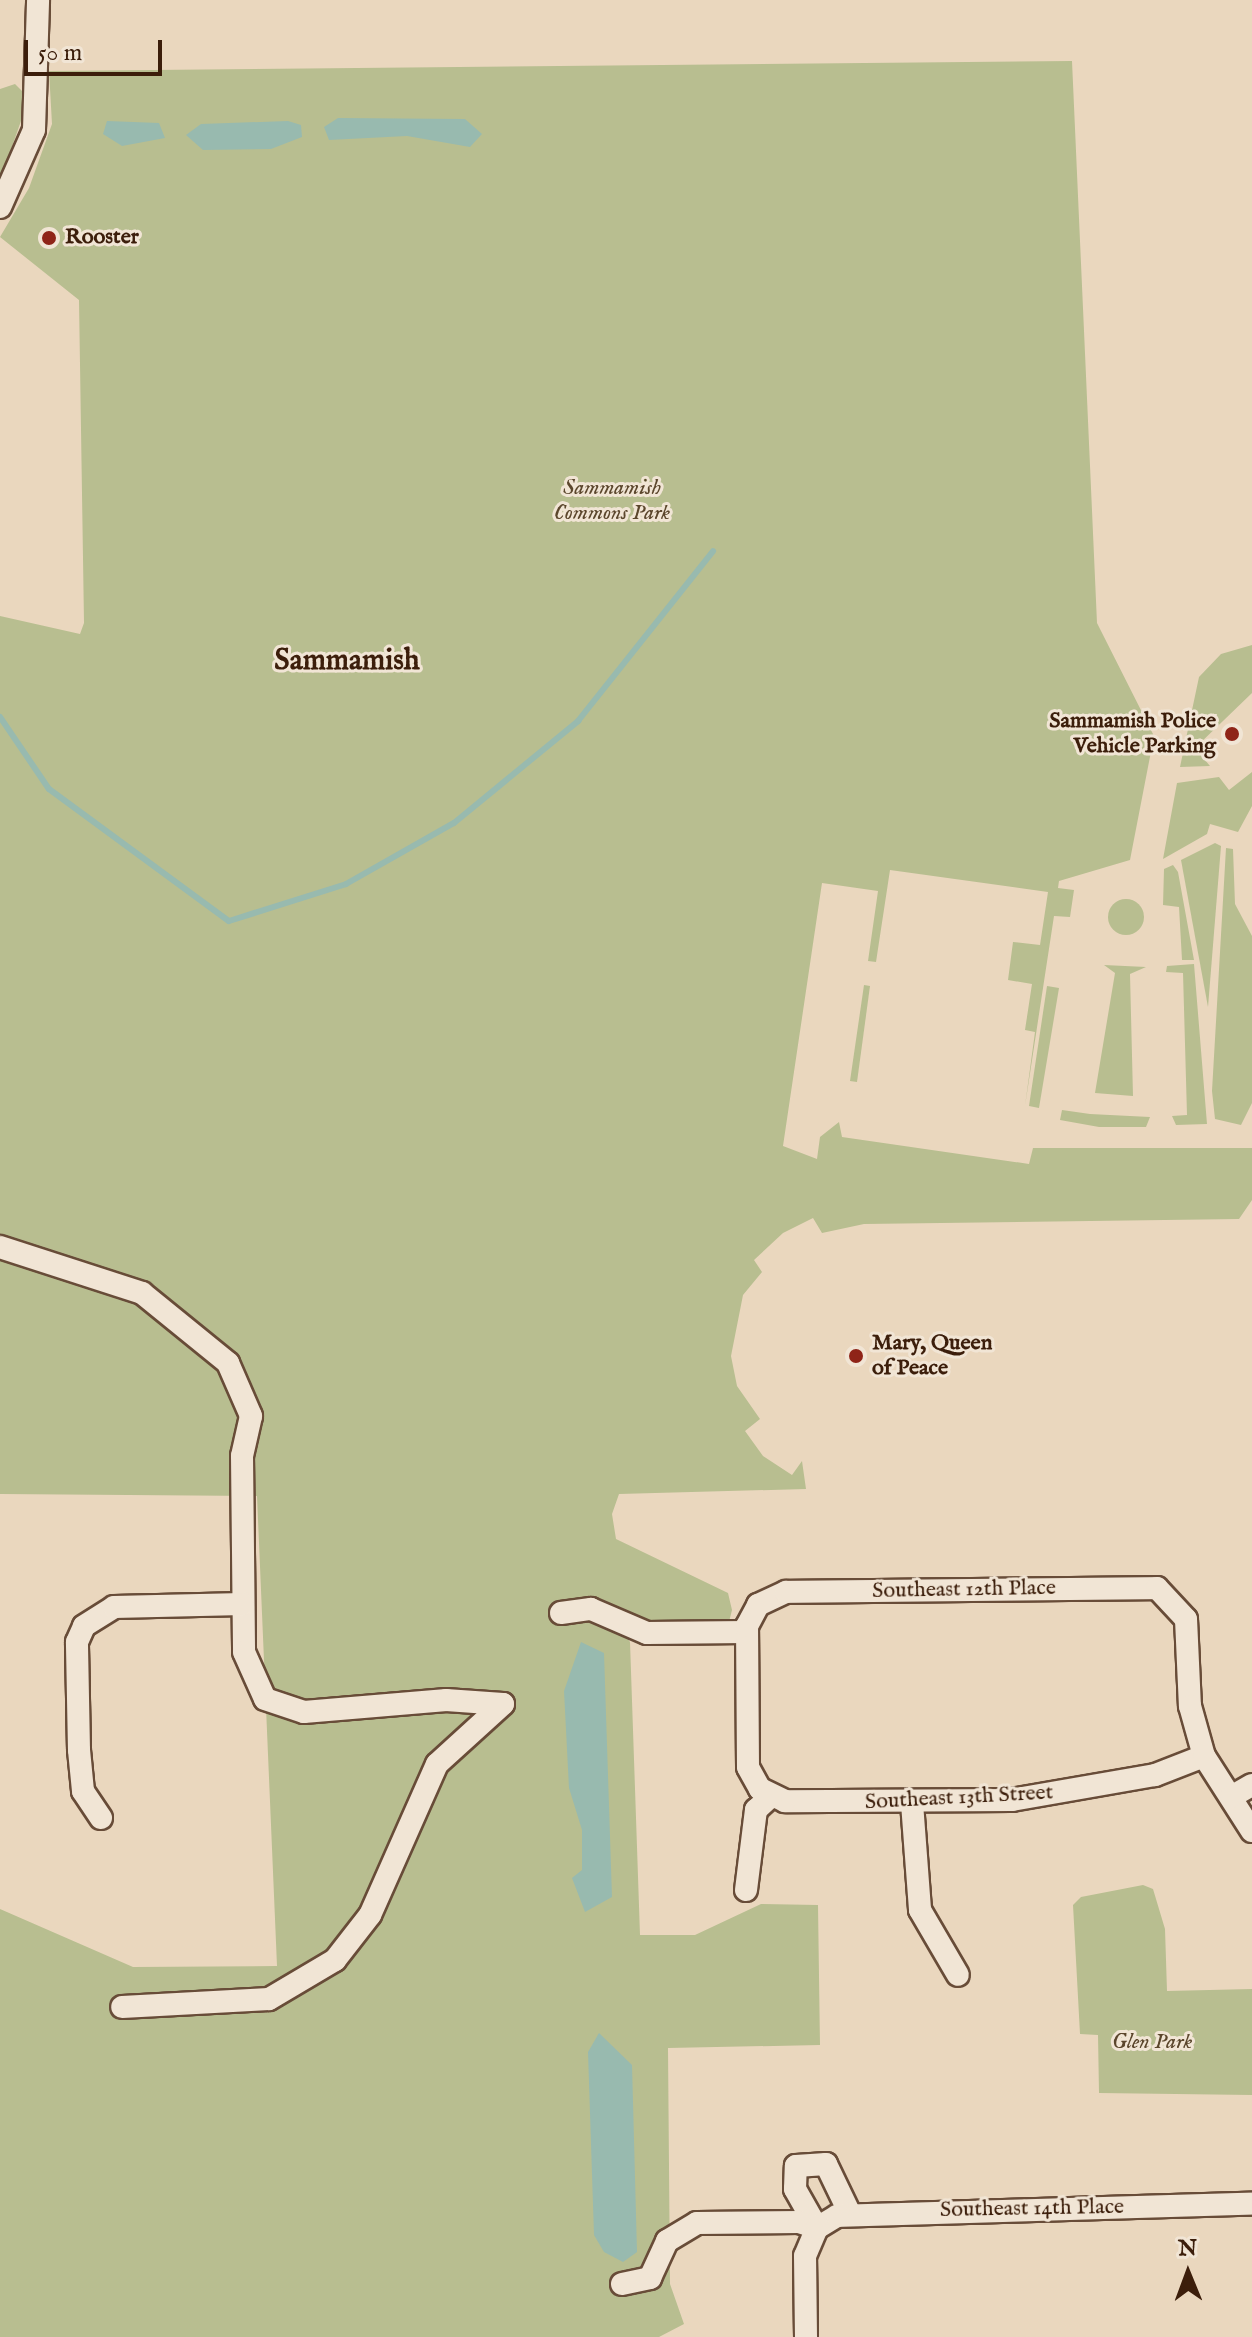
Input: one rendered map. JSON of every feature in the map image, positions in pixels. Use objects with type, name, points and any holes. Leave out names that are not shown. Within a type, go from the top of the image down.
[{"type":"street","points":[[0,207],[34,130],[38,0]]},
{"type":"street","points":[[0,1247],[142,1293],[228,1363],[251,1416],[242,1456],[244,1652],[274,1706],[304,1712],[446,1700],[503,1704],[437,1764],[370,1915],[335,1960],[269,1999],[122,2007]]},
{"type":"street","name":"Southeast 12th Place","points":[[746,1632],[758,1605],[802,1592],[1144,1587],[1171,1595],[1186,1619],[1190,1706],[1204,1756]]},
{"type":"street","points":[[101,1818],[83,1791],[79,1750],[77,1642],[89,1621],[114,1607],[243,1604]]},
{"type":"street","points":[[561,1613],[591,1609],[647,1633],[746,1632],[747,1759],[766,1793],[756,1810],[746,1890]]},
{"type":"street","points":[[1204,1756],[1252,1831]]},
{"type":"street","name":"Southeast 13th Street","points":[[766,1793],[912,1803],[1052,1795],[1155,1775],[1204,1756]]},
{"type":"street","points":[[1231,1797],[1252,1785]]},
{"type":"street","points":[[912,1803],[920,1910],[958,1975]]},
{"type":"street","points":[[817,2228],[795,2189],[796,2166],[826,2164],[850,2214]]},
{"type":"street","name":"Southeast 14th Place","points":[[817,2228],[850,2214],[1252,2204]]},
{"type":"street","points":[[622,2284],[650,2278],[667,2241],[697,2223],[799,2222],[817,2228]]},
{"type":"street","points":[[806,2337],[805,2256],[817,2228]]},
{"type":"green space","name":"Sammamish Commons Park","points":[[1072,61],[1097,623],[1154,736],[1130,860],[1059,881],[1058,888],[1074,890],[1070,917],[1054,916],[1025,1106],[1035,1032],[1025,1030],[1032,984],[1008,980],[1013,942],[1040,945],[1048,892],[890,870],[876,962],[868,961],[878,891],[822,883],[783,1146],[817,1159],[820,1137],[839,1122],[842,1137],[1029,1164],[1033,1148],[1252,1148],[1252,1200],[1239,1219],[864,1224],[822,1233],[813,1218],[783,1233],[754,1260],[762,1272],[743,1295],[731,1356],[737,1386],[760,1419],[745,1431],[763,1456],[792,1475],[802,1461],[806,1489],[619,1494],[612,1514],[616,1539],[728,1593],[732,1610],[728,1626],[650,1626],[603,1600],[630,1642],[640,1935],[695,1935],[761,1904],[818,1905],[820,2045],[668,2048],[670,2284],[684,2324],[659,2337],[0,2337],[0,1909],[133,1967],[277,1966],[257,1496],[0,1494],[0,616],[80,634],[84,623],[79,300],[0,237],[29,188],[52,124],[49,71]]},
{"type":"green space","points":[[15,84],[29,98],[0,181],[0,89]]},
{"type":"green space","points":[[1252,645],[1252,693],[1195,748],[1210,766],[1180,767],[1199,677],[1221,654]]},
{"type":"green space","points":[[1252,772],[1252,806],[1238,832],[1210,824],[1207,834],[1163,859],[1177,783],[1219,777],[1229,790]]},
{"type":"green space","points":[[1215,843],[1221,846],[1208,1007],[1181,860]]},
{"type":"green space","points":[[1226,848],[1233,849],[1235,904],[1252,936],[1252,1103],[1241,1125],[1215,1119],[1212,1091]]},
{"type":"green space","points":[[1173,865],[1178,872],[1194,960],[1182,960],[1179,907],[1163,905],[1164,869]]},
{"type":"green space","points":[[1126,899],[1139,904],[1144,917],[1139,930],[1126,935],[1113,930],[1108,917],[1113,904]]},
{"type":"green space","points":[[1194,964],[1207,1124],[1176,1125],[1172,1116],[1187,1115],[1183,973],[1166,972],[1167,966]]},
{"type":"green space","points":[[1104,965],[1146,967],[1130,974],[1133,1096],[1095,1093],[1115,973]]},
{"type":"green space","points":[[864,985],[870,986],[857,1082],[850,1081]]},
{"type":"green space","points":[[1047,986],[1059,988],[1039,1108],[1029,1106]]},
{"type":"green space","points":[[1062,1110],[1150,1117],[1146,1127],[1099,1127],[1060,1120]]},
{"type":"green space","name":"Glen Park","points":[[1143,1885],[1153,1889],[1165,1929],[1167,1991],[1252,1989],[1252,2095],[1099,2093],[1098,2035],[1080,2034],[1073,1905],[1081,1897]]},
{"type":"water","points":[[338,118],[465,119],[482,134],[470,147],[407,136],[329,140],[324,127]]},
{"type":"water","points":[[107,121],[159,123],[165,138],[122,146],[103,134]]},
{"type":"water","points":[[288,121],[301,125],[302,137],[271,149],[203,150],[186,135],[201,124]]},
{"type":"water","points":[[581,1642],[604,1653],[612,1897],[585,1912],[572,1878],[582,1870],[582,1830],[569,1788],[564,1691]]},
{"type":"water","points":[[599,2033],[632,2065],[637,2252],[623,2262],[604,2252],[594,2235],[588,2052]]},
{"type":"waterway","points":[[0,717],[49,789],[229,921],[346,884],[454,823],[578,721],[713,551]]},
{"type":"place","name":"Rooster","points":[[49,238]]},
{"type":"place","name":"Sammamish Police Vehicle Parking","points":[[1232,734]]},
{"type":"place","name":"Mary, Queen of Peace","points":[[856,1356]]},
{"type":"district","name":"Sammamish","points":[[347,661]]}]
